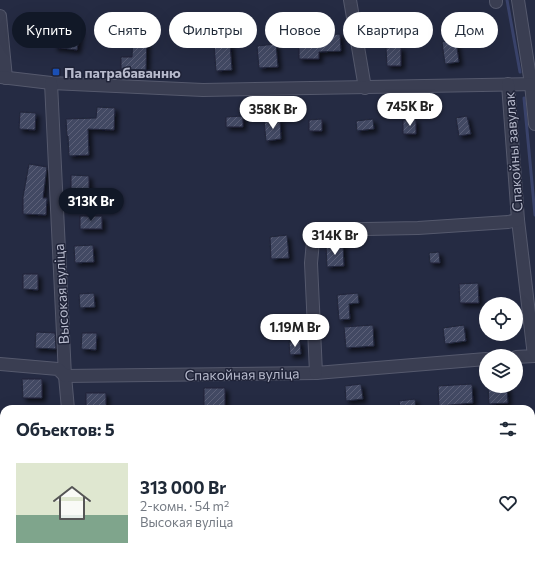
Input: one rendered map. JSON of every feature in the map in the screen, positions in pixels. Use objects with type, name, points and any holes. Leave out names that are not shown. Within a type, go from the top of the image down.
[{"type":"street","points":[[350,0],[365,88]]},
{"type":"street","points":[[518,0],[533,84],[535,124]]},
{"type":"street","points":[[0,16],[3,77],[51,83],[203,90],[533,84]]},
{"type":"street","name":"Высокая вуліца","points":[[51,83],[68,405]]},
{"type":"street","name":"Спакойны завулак","points":[[508,84],[518,220],[534,356]]},
{"type":"street","name":"Спакойны завулак","points":[[316,373],[311,263],[314,230],[418,228],[518,220]]},
{"type":"street","points":[[523,357],[534,356]]},
{"type":"street","name":"Спакойная вуліца","points":[[0,364],[58,369],[65,376],[316,373],[479,361]]},
{"type":"building","points":[[335,34],[340,34],[341,51],[319,52],[319,59],[299,59],[299,48],[335,48]]},
{"type":"building","points":[[265,45],[265,48],[276,48],[278,67],[259,68],[257,46]]},
{"type":"building","points":[[62,48],[77,48],[77,50]]},
{"type":"building","points":[[132,48],[147,48],[146,70],[121,69],[121,57],[132,57]]},
{"type":"building","points":[[214,48],[230,48],[232,70],[216,71]]},
{"type":"building","points":[[386,48],[401,48],[401,66],[387,66]]},
{"type":"building","points":[[443,48],[457,48],[459,62],[445,64]]},
{"type":"building","points":[[97,107],[115,108],[114,130],[88,129],[89,155],[69,156],[66,119],[96,118]]},
{"type":"building","points":[[20,112],[36,113],[35,130],[19,129]]},
{"type":"building","points":[[243,116],[243,127],[226,127],[226,117]]},
{"type":"building","points":[[467,116],[471,134],[459,136],[456,118]]},
{"type":"building","points":[[280,119],[281,139],[266,141],[264,120]]},
{"type":"building","points":[[322,119],[322,131],[309,131],[309,120]]},
{"type":"building","points":[[373,119],[374,129],[357,131],[356,121]]},
{"type":"building","points":[[416,119],[416,134],[403,134],[403,120]]},
{"type":"building","points":[[29,164],[47,167],[43,198],[47,198],[46,215],[23,214],[23,197]]},
{"type":"building","points":[[71,175],[89,176],[89,189],[71,189]]},
{"type":"building","points":[[80,216],[102,216],[102,229],[80,229]]},
{"type":"building","points":[[287,235],[289,258],[271,259],[270,237]]},
{"type":"building","points":[[343,244],[344,266],[327,267],[326,245]]},
{"type":"building","points":[[93,245],[94,262],[75,263],[74,246]]},
{"type":"building","points":[[439,252],[440,263],[430,263],[429,253]]},
{"type":"building","points":[[23,274],[38,274],[38,290],[23,289]]},
{"type":"building","points":[[478,283],[479,303],[460,303],[459,284]]},
{"type":"building","points":[[94,293],[95,307],[80,308],[79,294]]},
{"type":"building","points":[[358,293],[359,303],[349,304],[350,319],[339,320],[337,295]]},
{"type":"building","points":[[373,325],[374,346],[346,348],[344,327]]},
{"type":"building","points":[[464,325],[466,341],[445,344],[443,328]]},
{"type":"building","points":[[36,332],[55,333],[56,349],[35,348]]},
{"type":"building","points":[[82,333],[97,333],[96,350],[81,349]]},
{"type":"building","points":[[300,341],[301,354],[290,355],[289,342]]},
{"type":"building","points":[[22,379],[42,379],[42,398],[23,398]]},
{"type":"building","points":[[361,384],[363,399],[346,401],[345,386]]},
{"type":"building","points":[[472,384],[473,403],[439,405],[438,386]]},
{"type":"building","points":[[204,388],[225,388],[225,405],[204,405]]},
{"type":"building","points":[[86,393],[106,393],[106,405],[86,405]]},
{"type":"building","points":[[488,393],[507,393],[508,403],[489,404]]},
{"type":"building","points":[[415,399],[416,405],[400,405],[399,401]]},
{"type":"waterway","points":[[507,0],[520,72]]},
{"type":"waterway","points":[[524,98],[535,215]]},
{"type":"place","name":"Па патрабаванню","points":[[56,72]]}]
